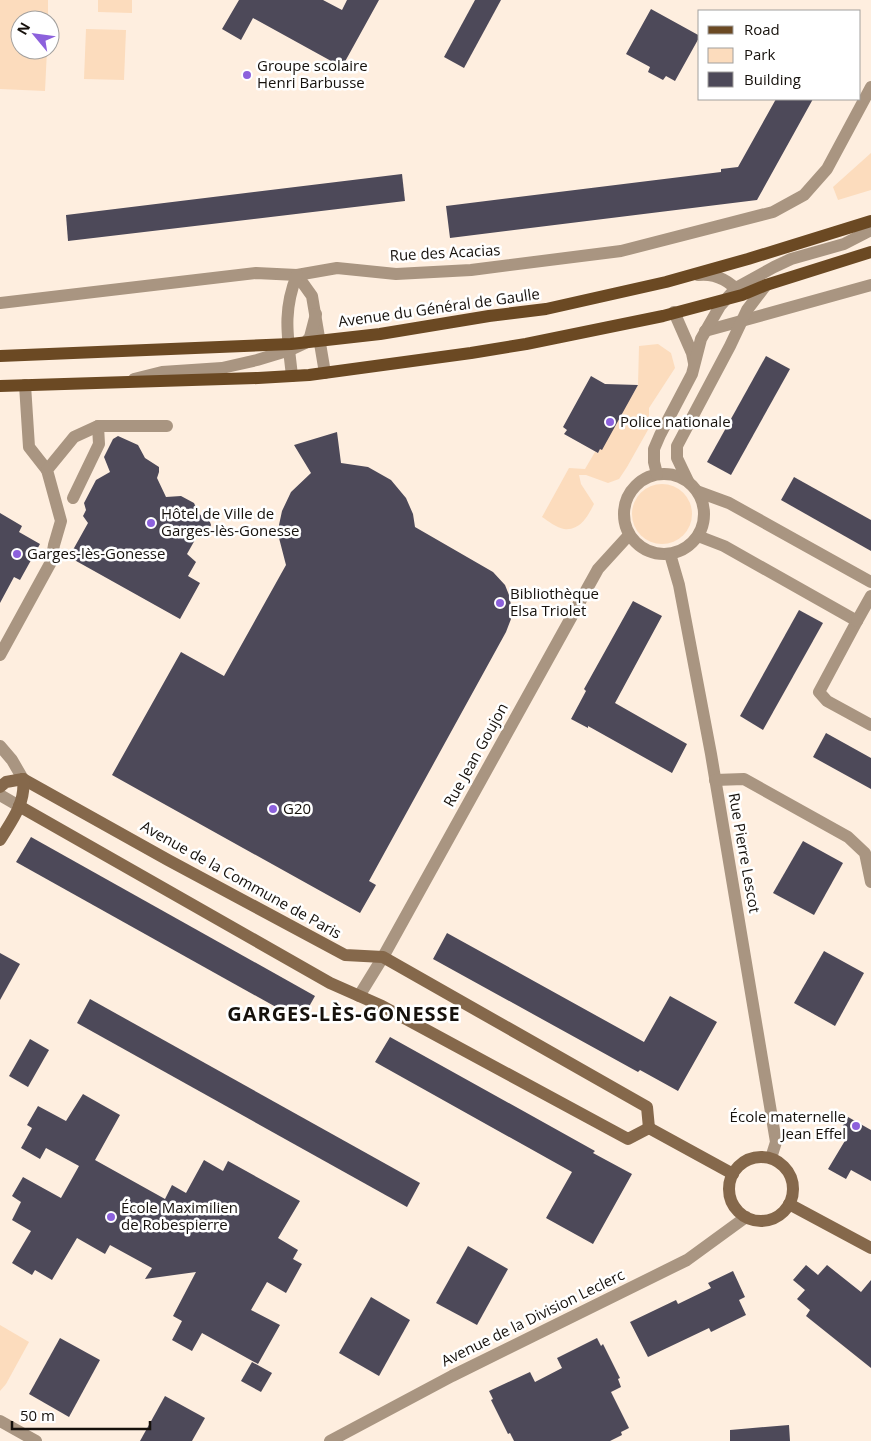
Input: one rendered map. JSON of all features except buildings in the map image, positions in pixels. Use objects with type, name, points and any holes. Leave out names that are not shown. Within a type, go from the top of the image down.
[{"type":"main road","name":"Avenue du Général de Gaulle","points":[[0,356],[289,347],[305,343],[408,330],[489,316],[546,309],[601,298],[692,275],[871,221]]},
{"type":"main road","points":[[0,386],[292,376],[526,344],[636,322],[674,312],[871,252]]},
{"type":"street","name":"Rue des Acacias","points":[[0,303],[256,273],[297,275],[337,268],[396,274],[471,270],[621,251],[773,212],[804,195],[827,170],[871,87]]},
{"type":"street","points":[[658,474],[654,462],[654,449],[692,374],[705,330],[720,306],[756,276],[791,259],[844,244],[871,230]]},
{"type":"street","points":[[692,275],[709,274],[718,276],[747,306],[746,310]]},
{"type":"street","points":[[297,275],[312,296],[325,373]]},
{"type":"street","points":[[292,376],[286,316],[288,300],[297,275]]},
{"type":"street","points":[[705,330],[740,322],[871,284]]},
{"type":"street","points":[[688,481],[673,474],[658,474],[643,479],[631,490],[624,505],[624,520],[629,535],[640,547],[654,554],[670,554],[685,549],[698,536],[704,523],[704,507],[698,492],[688,481],[677,458],[677,446],[730,346],[746,310],[766,285]]},
{"type":"street","points":[[674,312],[692,353],[694,366]]},
{"type":"street","points":[[305,343],[313,330],[316,314]]},
{"type":"street","points":[[127,381],[162,372],[222,368],[257,360],[289,347]]},
{"type":"street","points":[[0,655],[51,562],[54,545],[62,521],[47,470],[29,447],[25,385]]},
{"type":"street","points":[[47,470],[74,438],[98,426],[167,426]]},
{"type":"street","points":[[73,498],[99,444],[98,426]]},
{"type":"street","points":[[698,492],[729,503],[871,582]]},
{"type":"street","name":"Rue Jean Goujon","points":[[359,996],[383,957],[598,569],[629,535]]},
{"type":"street","points":[[698,536],[724,546],[857,621]]},
{"type":"street","name":"Rue Pierre Lescot","points":[[670,554],[679,585],[715,780],[776,1142],[771,1158]]},
{"type":"street","points":[[871,596],[819,692],[827,701],[871,725]]},
{"type":"street","name":"Avenue de la Commune de Paris","points":[[0,746],[12,760],[23,779],[168,860],[345,955],[383,957],[647,1107],[649,1128]]},
{"type":"street","points":[[0,787],[6,782],[23,779],[24,790],[19,806],[0,840]]},
{"type":"street","points":[[715,780],[744,779],[848,837],[865,853],[871,882]]},
{"type":"street","points":[[0,795],[330,982],[382,1006],[628,1139],[649,1128],[733,1174]]},
{"type":"street","points":[[771,1158],[779,1162],[791,1177],[792,1195],[789,1204],[775,1218],[755,1221],[738,1211],[732,1203],[729,1193],[730,1183],[733,1174],[740,1165],[749,1159],[771,1158]]},
{"type":"street","points":[[789,1204],[871,1248]]},
{"type":"street","name":"Avenue de la Division Leclerc","points":[[337,1439],[460,1372],[687,1260],[746,1217]]},
{"type":"street","points":[[0,1421],[36,1441]]},
{"type":"green space","points":[[0,0],[48,0],[48,10],[10,10],[10,60],[47,60],[45,91],[0,89]]},
{"type":"green space","points":[[98,0],[132,0],[132,13],[98,12]]},
{"type":"green space","points":[[86,29],[126,30],[124,80],[84,79]]},
{"type":"green space","points":[[871,153],[871,190],[838,200],[833,187]]},
{"type":"green space","points":[[658,344],[671,353],[675,368],[649,408],[649,428],[619,479],[608,483],[586,475],[579,475],[581,484],[594,504],[583,522],[575,528],[564,529],[556,526],[542,517],[569,468],[585,469],[595,452],[598,453],[631,393],[633,394],[638,385],[639,346]]},
{"type":"green space","points":[[662,484],[678,489],[683,493],[687,498],[692,514],[687,530],[683,535],[678,539],[662,544],[646,539],[641,535],[637,530],[632,514],[637,498],[641,493],[646,489]]},
{"type":"green space","points":[[0,1325],[29,1342],[6,1384],[0,1391]]},
{"type":"place","name":"Groupe scolaire Henri Barbusse","points":[[247,75]]},
{"type":"place","name":"Police nationale","points":[[610,422]]},
{"type":"place","name":"Hôtel de Ville de Garges-lès-Gonesse","points":[[151,523]]},
{"type":"place","name":"Garges-lès-Gonesse","points":[[17,554]]},
{"type":"place","name":"Bibliothèque Elsa Triolet","points":[[500,603]]},
{"type":"place","name":"G20","points":[[273,809]]},
{"type":"place","name":"École maternelle Jean Effel","points":[[856,1126]]},
{"type":"place","name":"École Maximilien de Robespierre","points":[[111,1217]]},
{"type":"district","name":"GARGES-LÈS-GONESSE","points":[[344,1014]]}]
